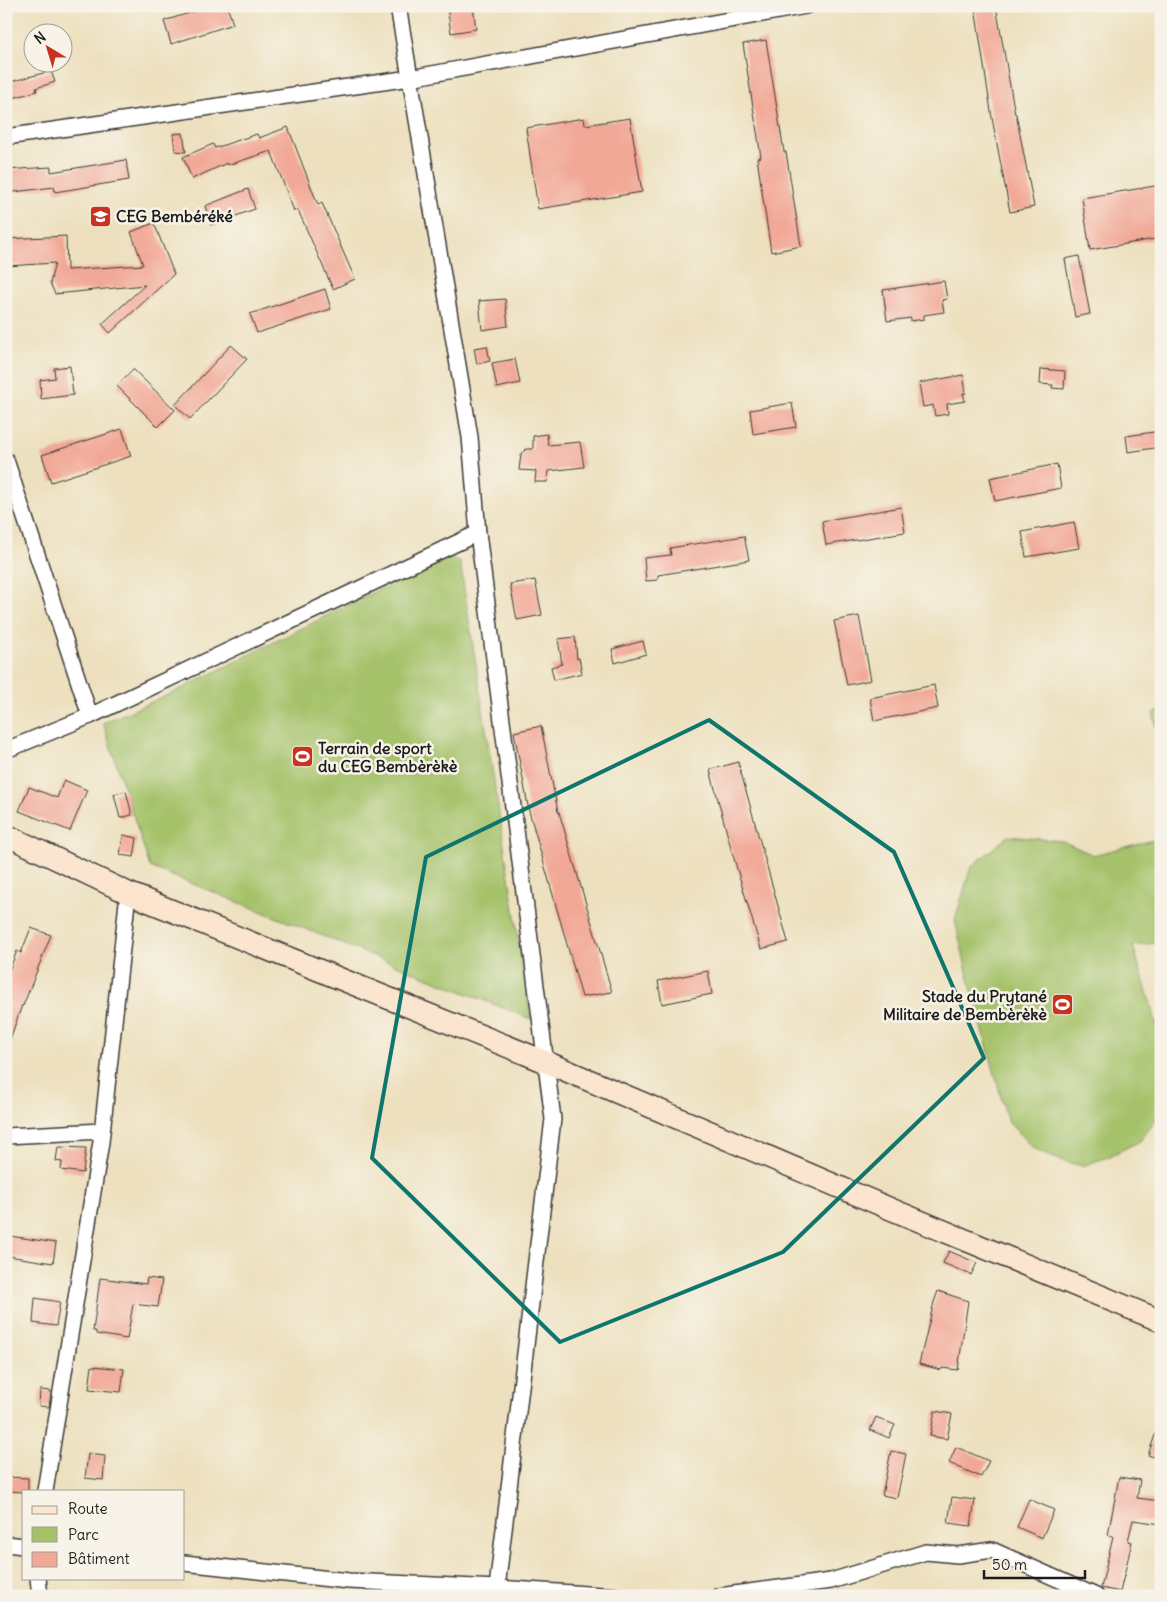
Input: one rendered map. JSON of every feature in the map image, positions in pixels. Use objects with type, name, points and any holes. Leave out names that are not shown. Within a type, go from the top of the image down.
[{"type":"main road","points":[[6,836],[128,893],[546,1062],[893,1210],[1161,1321]]},
{"type":"street","points":[[398,6],[470,437],[478,533],[553,1119],[497,1588]]},
{"type":"street","points":[[6,137],[410,78],[806,6]]},
{"type":"street","points":[[6,460],[90,716]]},
{"type":"street","points":[[6,750],[90,716],[478,533]]},
{"type":"street","points":[[45,1490],[102,1131],[128,893]]},
{"type":"street","points":[[6,1136],[102,1131]]},
{"type":"street","points":[[6,1544],[22,1546]]},
{"type":"street","points":[[719,1596],[831,1581],[926,1552],[958,1554],[992,1550],[1096,1596]]},
{"type":"street","points":[[185,1563],[349,1581],[617,1596]]},
{"type":"street","points":[[38,1580],[40,1596]]},
{"type":"highlighted area","points":[[709,720],[894,852],[984,1058],[783,1252],[560,1342],[372,1158],[426,857]]},
{"type":"green space","name":"Terrain de sport du CEG Bembèrèkè","points":[[447,555],[460,562],[531,1019],[150,867],[103,723],[177,691]]},
{"type":"green space","points":[[1161,711],[1161,749],[1153,713]]},
{"type":"green space","name":"Stade du Prytané Militaire de Bembèrèkè","points":[[1008,836],[1062,841],[1093,855],[1161,838],[1161,942],[1133,946],[1161,1038],[1161,1114],[1140,1141],[1108,1157],[1082,1166],[1057,1159],[1033,1148],[1008,1122],[967,972],[955,920],[971,867]]},
{"type":"building","points":[[211,6],[227,6],[233,24],[171,44],[164,21]]},
{"type":"building","points":[[447,6],[473,6],[476,29],[451,33]]},
{"type":"building","points":[[996,6],[1034,207],[1010,212],[992,118],[975,8]]},
{"type":"building","points":[[766,40],[801,246],[771,252],[757,158],[761,157],[743,44]]},
{"type":"building","points":[[47,72],[51,72],[55,82],[36,88],[37,91],[6,100],[6,83]]},
{"type":"building","points":[[584,118],[585,125],[630,118],[642,192],[538,209],[526,128]]},
{"type":"building","points":[[288,127],[318,205],[322,203],[355,279],[333,289],[298,210],[294,211],[271,151],[228,165],[227,163],[192,179],[183,157],[213,144],[215,148],[257,134],[259,138]]},
{"type":"building","points":[[183,133],[186,152],[175,151],[173,134]]},
{"type":"building","points":[[126,160],[129,180],[55,192],[54,187],[6,193],[6,170],[51,167],[51,172]]},
{"type":"building","points":[[1161,185],[1161,238],[1090,250],[1082,198]]},
{"type":"building","points":[[248,189],[255,209],[211,225],[205,206]]},
{"type":"building","points":[[154,223],[174,274],[110,333],[102,324],[145,285],[55,294],[50,283],[55,263],[6,266],[6,239],[66,236],[67,270],[143,265],[131,232]]},
{"type":"building","points":[[1079,256],[1090,314],[1075,317],[1065,259]]},
{"type":"building","points":[[944,281],[947,299],[942,300],[944,312],[924,315],[924,319],[911,321],[911,318],[887,321],[883,290]]},
{"type":"building","points":[[325,289],[331,309],[257,333],[250,314]]},
{"type":"building","points":[[505,299],[508,326],[482,330],[479,301]]},
{"type":"building","points":[[231,345],[247,359],[190,419],[175,405]]},
{"type":"building","points":[[487,346],[490,361],[477,364],[474,348]]},
{"type":"building","points":[[515,359],[520,383],[497,388],[492,363]]},
{"type":"building","points":[[70,366],[73,395],[41,399],[40,380],[55,378],[54,368]]},
{"type":"building","points":[[133,369],[175,410],[158,427],[117,386]]},
{"type":"building","points":[[1041,369],[1065,371],[1064,389],[1052,388],[1053,385],[1040,384]]},
{"type":"building","points":[[963,375],[966,393],[963,393],[965,401],[947,404],[948,414],[935,416],[933,405],[923,407],[919,383]]},
{"type":"building","points":[[792,403],[796,427],[753,434],[750,410]]},
{"type":"building","points":[[122,429],[131,456],[51,482],[42,455]]},
{"type":"building","points":[[1161,431],[1161,447],[1128,452],[1126,436]]},
{"type":"building","points":[[547,434],[548,445],[580,442],[584,467],[549,471],[547,482],[535,482],[536,471],[519,470],[521,454],[526,449],[533,449],[533,436]]},
{"type":"building","points":[[1057,464],[1061,488],[995,501],[990,478]]},
{"type":"building","points":[[901,507],[905,532],[826,545],[822,521]]},
{"type":"building","points":[[1074,522],[1079,548],[1026,557],[1022,532]]},
{"type":"building","points":[[744,536],[749,560],[658,575],[658,580],[646,581],[644,558],[671,555],[670,548]]},
{"type":"building","points":[[535,580],[542,615],[517,620],[510,584]]},
{"type":"building","points":[[859,616],[871,680],[847,685],[834,621]]},
{"type":"building","points":[[575,637],[577,659],[579,658],[582,673],[554,680],[551,667],[562,664],[558,639]]},
{"type":"building","points":[[643,641],[646,654],[615,663],[612,649]]},
{"type":"building","points":[[934,685],[938,708],[874,721],[870,698]]},
{"type":"building","points":[[541,726],[558,812],[612,992],[582,997],[529,811],[514,732]]},
{"type":"building","points":[[738,762],[788,942],[761,949],[710,770]]},
{"type":"building","points":[[64,780],[87,790],[70,831],[19,811],[29,787],[57,798]]},
{"type":"building","points":[[126,791],[132,815],[120,818],[114,794]]},
{"type":"building","points":[[123,835],[137,838],[134,857],[120,855]]},
{"type":"building","points":[[31,928],[51,935],[22,1005],[8,1045],[6,1045],[6,978],[17,951],[21,953]]},
{"type":"building","points":[[708,971],[712,994],[662,1004],[658,981]]},
{"type":"building","points":[[58,1147],[86,1148],[83,1173],[61,1170],[62,1162],[56,1161]]},
{"type":"building","points":[[10,1236],[56,1243],[53,1263],[8,1256]]},
{"type":"building","points":[[949,1251],[977,1263],[971,1275],[943,1263]]},
{"type":"building","points":[[100,1278],[146,1284],[147,1278],[162,1280],[158,1307],[133,1304],[127,1339],[96,1334],[96,1331],[93,1331]]},
{"type":"building","points":[[938,1291],[968,1301],[958,1370],[942,1368],[941,1370],[919,1364]]},
{"type":"building","points":[[35,1298],[60,1302],[56,1326],[33,1323]]},
{"type":"building","points":[[92,1366],[124,1369],[121,1392],[89,1389]]},
{"type":"building","points":[[40,1390],[51,1391],[49,1407],[39,1406]]},
{"type":"building","points":[[935,1411],[952,1414],[947,1439],[930,1436]]},
{"type":"building","points":[[876,1417],[895,1425],[889,1438],[870,1430]]},
{"type":"building","points":[[1159,1424],[1161,1424],[1161,1460],[1148,1455]]},
{"type":"building","points":[[956,1447],[989,1461],[981,1477],[949,1463]]},
{"type":"building","points":[[891,1451],[906,1454],[897,1498],[882,1495]]},
{"type":"building","points":[[88,1454],[105,1456],[103,1480],[85,1478]]},
{"type":"building","points":[[6,1477],[28,1478],[28,1490],[22,1490],[22,1492],[6,1491]]},
{"type":"building","points":[[1119,1477],[1140,1480],[1137,1498],[1161,1501],[1161,1524],[1133,1520],[1128,1541],[1132,1542],[1120,1592],[1101,1588],[1113,1536],[1108,1535]]},
{"type":"building","points":[[952,1497],[975,1500],[971,1526],[948,1523]]},
{"type":"building","points":[[1029,1499],[1054,1510],[1042,1538],[1017,1527]]},
{"type":"place","name":"CEG Bembéréké","points":[[100,216]]},
{"type":"place","name":"Terrain de sport du CEG Bembèrèkè","points":[[302,757]]},
{"type":"place","name":"Stade du Prytané Militaire de Bembèrèkè","points":[[1063,1005]]}]
